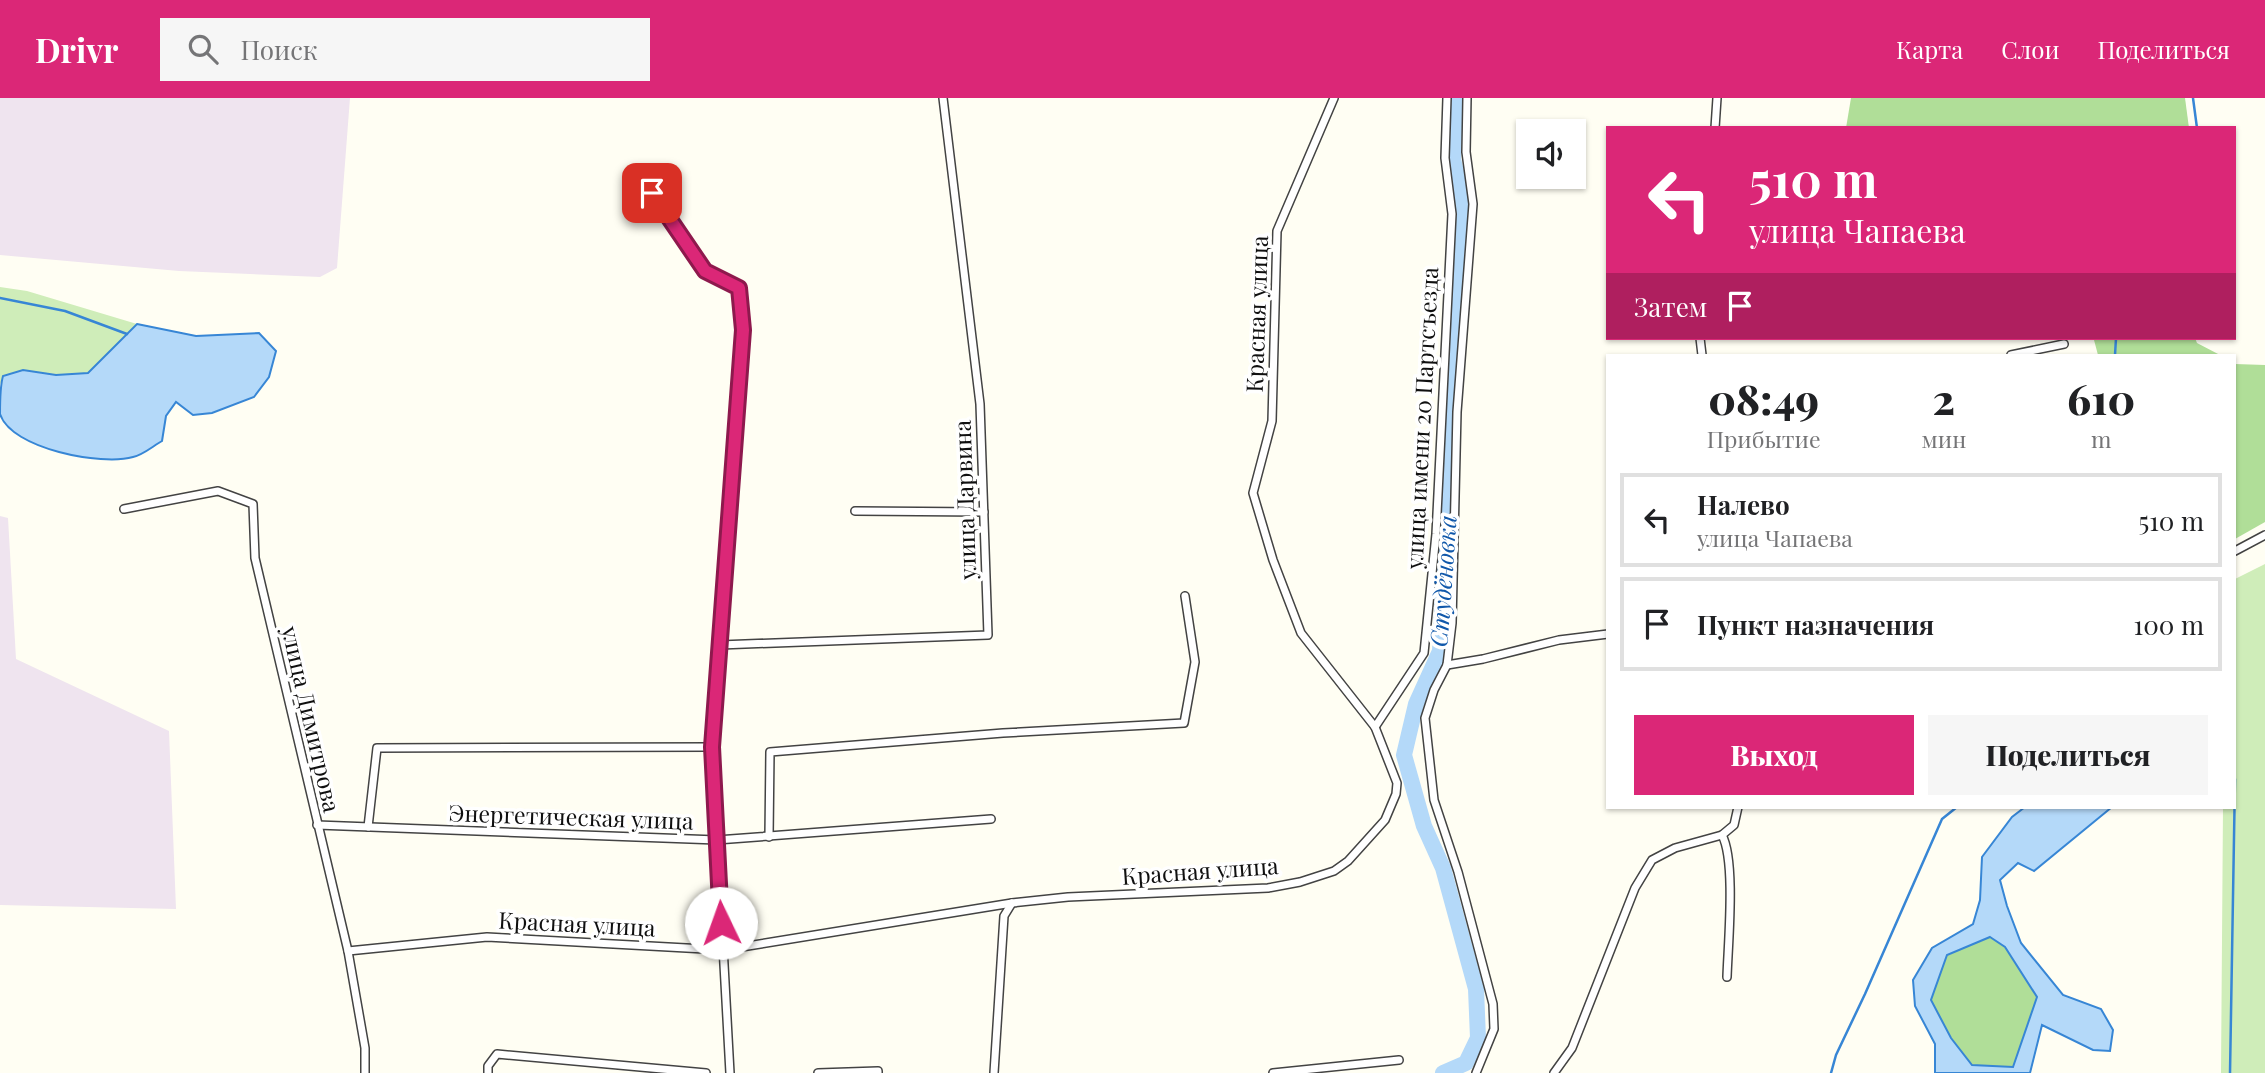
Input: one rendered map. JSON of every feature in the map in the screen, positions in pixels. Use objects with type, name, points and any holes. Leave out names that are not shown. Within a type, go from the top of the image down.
[{"type":"street","name":"улица Дарвина","points":[[720,645],[988,635],[980,404],[943,98]]},
{"type":"street","name":"Красная улица","points":[[348,951],[488,937],[723,950],[1012,903],[1068,897],[1268,888],[1300,882],[1334,871],[1348,861],[1385,820],[1396,794],[1397,783],[1376,727],[1301,634],[1273,560],[1253,492],[1272,421],[1277,231],[1334,98]]},
{"type":"street","name":"улица имени 20 Партсъезда","points":[[1376,727],[1424,653],[1436,534],[1452,214],[1445,158],[1447,98]]},
{"type":"street","name":"улица имени 20 Партсъезда","points":[[1467,98],[1466,152],[1472,204],[1457,412],[1452,623],[1447,665],[1434,690],[1425,718],[1434,800],[1458,872],[1493,1004],[1494,1030],[1476,1073]]},
{"type":"street","points":[[1715,126],[1717,98]]},
{"type":"street","points":[[639,174],[705,271],[739,288],[743,330],[712,747],[730,1073]]},
{"type":"street","points":[[2016,354],[2064,344]]},
{"type":"street","name":"улица Димитрова","points":[[124,509],[218,491],[253,504],[255,558],[348,951],[365,1048],[365,1073]]},
{"type":"street","points":[[855,511],[984,512]]},
{"type":"street","points":[[2236,550],[2265,535]]},
{"type":"street","points":[[769,837],[770,752],[1003,733],[1184,723],[1195,662],[1185,596]]},
{"type":"street","points":[[1447,665],[1559,640],[1606,634]]},
{"type":"street","points":[[368,827],[377,748],[712,747]]},
{"type":"street","points":[[1554,1073],[1572,1048],[1635,888],[1653,860],[1675,848],[1722,835],[1734,825],[1738,809]]},
{"type":"street","name":"Энергетическая улица","points":[[317,825],[717,840],[991,820]]},
{"type":"street","points":[[1722,835],[1730,865],[1727,977]]},
{"type":"street","points":[[994,1073],[1004,916],[1012,903]]},
{"type":"street","points":[[488,1073],[488,1066],[497,1054],[706,1073]]},
{"type":"street","points":[[1273,1073],[1399,1059]]},
{"type":"street","points":[[818,1073],[878,1073]]},
{"type":"shaded area","points":[[0,98],[350,98],[337,268],[320,277],[179,271],[0,255]]},
{"type":"shaded area","points":[[0,516],[8,518],[16,659],[169,731],[176,909],[0,905]]},
{"type":"green space","points":[[1851,98],[2185,98],[2189,126],[1846,126]]},
{"type":"green space","points":[[0,287],[27,291],[137,324],[88,373],[56,375],[23,370],[3,376],[0,385]]},
{"type":"green space","points":[[2094,340],[2196,340],[2218,354],[2098,354]]},
{"type":"green space","points":[[2236,364],[2265,365],[2265,522],[2236,538]]},
{"type":"green space","points":[[2265,564],[2265,1073],[2221,1073],[2223,809],[2236,809],[2236,578]]},
{"type":"green space","points":[[1990,937],[2005,946],[2037,997],[2013,1067],[1972,1066],[1951,1038],[1931,1000],[1947,955]]},
{"type":"water","points":[[137,324],[196,336],[259,333],[276,351],[269,377],[254,397],[212,413],[193,415],[176,402],[166,416],[162,441],[133,457],[101,459],[59,452],[21,437],[8,426],[0,414],[3,376],[23,370],[56,375],[88,373]]},
{"type":"water","points":[[2022,809],[2110,809],[2034,871],[2018,863],[2000,880],[2021,943],[2063,995],[2101,1009],[2113,1030],[2110,1051],[2093,1050],[2042,1025],[2030,1073],[1935,1073],[1935,1044],[1915,1006],[1913,980],[1932,948],[1973,924],[1980,900],[1982,857],[2012,817]],"holes":[[[1990,937],[2005,947],[2037,997],[2013,1067],[1972,1065],[1951,1038],[1931,1000],[1947,955]]]},
{"type":"waterway","name":"Студёновка","points":[[1443,1073],[1466,1063],[1478,1038],[1476,989],[1443,868],[1424,826],[1404,755],[1416,704],[1440,651],[1463,202],[1453,159],[1456,98]]},
{"type":"waterway","points":[[2193,98],[2197,126]]},
{"type":"waterway","points":[[0,298],[65,311],[127,334]]},
{"type":"waterway","points":[[2115,354],[2116,340]]},
{"type":"waterway","points":[[1831,1073],[1836,1055],[1942,819],[1954,809]]},
{"type":"waterway","points":[[2230,1073],[2234,809]]},
{"type":"route","points":[[652,193],[705,271],[739,288],[743,330],[712,747],[721,923]]}]
